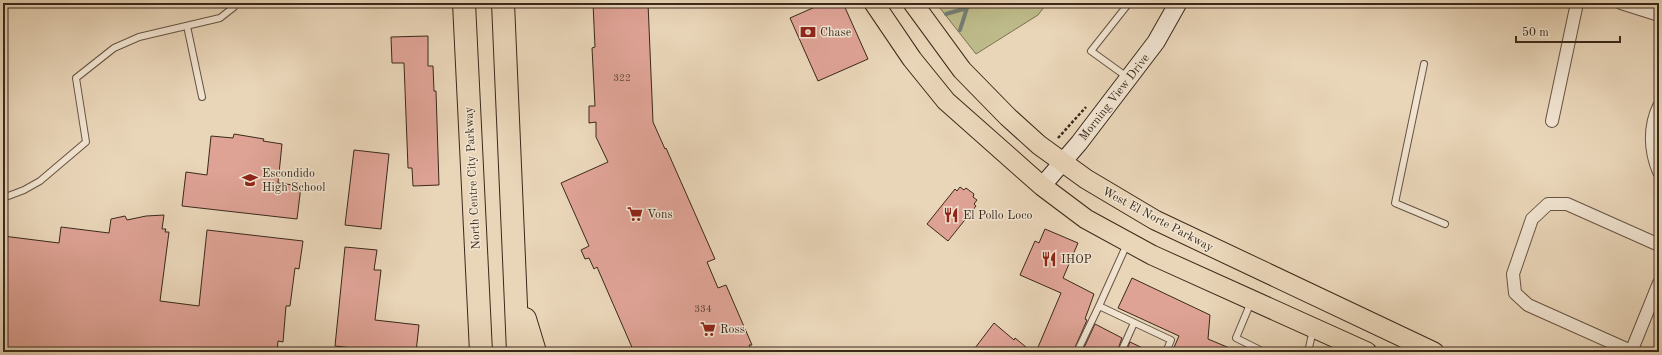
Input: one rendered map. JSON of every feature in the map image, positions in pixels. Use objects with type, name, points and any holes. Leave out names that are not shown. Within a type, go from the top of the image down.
[{"type":"highway","name":"North Centre City Parkway","points":[[464,3],[481,352]]},
{"type":"highway","points":[[503,3],[518,352]]},
{"type":"highway","points":[[515,285],[535,352]]},
{"type":"main road","points":[[874,3],[912,59],[946,101],[1042,186],[1086,219],[1152,255],[1367,352]]},
{"type":"main road","name":"West El Norte Parkway","points":[[913,3],[962,70],[1008,117],[1039,145],[1111,196],[1155,220],[1432,352]]},
{"type":"street","name":"Morning View Drive","points":[[1042,186],[1063,162],[1156,42],[1178,3]]},
{"type":"street","points":[[1552,121],[1577,3]]},
{"type":"street","points":[[1621,3],[1659,15]]},
{"type":"street","points":[[1659,106],[1655,115],[1651,137],[1654,160],[1659,172]]},
{"type":"street","points":[[1659,245],[1567,204],[1548,204],[1532,219],[1513,274],[1515,293],[1528,306],[1632,352],[1659,283]]},
{"type":"lane","points":[[3,198],[24,190],[40,181],[86,142],[76,78],[114,48],[139,38],[220,18],[234,7],[235,3]]},
{"type":"lane","points":[[1128,78],[1091,51],[1129,3]]},
{"type":"lane","points":[[187,26],[202,97]]},
{"type":"lane","points":[[1424,64],[1395,203],[1445,224]]},
{"type":"lane","points":[[1077,352],[1128,242]]},
{"type":"lane","points":[[1252,300],[1236,338],[1264,352]]},
{"type":"lane","points":[[1099,306],[1171,340],[1166,352]]},
{"type":"lane","points":[[1122,352],[1134,323]]},
{"type":"lane","points":[[1308,352],[1314,328]]},
{"type":"shaded area","points":[[936,3],[1047,3],[1038,15],[976,54]]},
{"type":"building","points":[[593,3],[648,3],[653,122],[715,259],[707,262],[718,288],[726,285],[752,345],[749,345],[753,352],[634,352],[597,267],[594,269],[589,258],[585,259],[581,250],[589,246],[561,183],[608,162],[596,137],[596,122],[589,123],[589,106],[595,106],[592,48],[595,47]]},
{"type":"building","points":[[824,3],[843,3],[868,59],[818,81],[790,18]]},
{"type":"building","points":[[428,36],[428,66],[433,66],[434,91],[436,91],[439,185],[413,186],[412,168],[408,168],[404,63],[392,63],[391,37]]},
{"type":"building","points":[[234,134],[264,139],[263,141],[282,144],[278,183],[301,186],[297,219],[182,206],[186,172],[207,175],[211,136],[233,138]]},
{"type":"building","points":[[354,150],[389,154],[381,229],[345,225]]},
{"type":"building","name":"El Pollo Loco","points":[[960,187],[964,190],[966,188],[974,194],[973,197],[977,200],[974,204],[976,206],[948,241],[927,224],[955,189],[957,191]]},
{"type":"building","points":[[164,215],[162,229],[166,229],[165,232],[169,232],[160,301],[199,306],[207,230],[303,241],[299,269],[295,268],[290,306],[286,306],[283,342],[278,341],[277,352],[3,352],[3,236],[59,243],[61,227],[109,233],[111,219],[125,216],[127,220],[146,216]]},
{"type":"building","points":[[1045,229],[1078,243],[1063,278],[1094,294],[1085,319],[1087,320],[1073,352],[1036,352],[1061,293],[1020,275],[1035,241],[1039,243]]},
{"type":"building","points":[[345,247],[377,250],[374,270],[381,270],[375,320],[419,325],[416,352],[390,352],[335,346]]},
{"type":"building","points":[[1132,278],[1210,315],[1208,339],[1239,352],[1172,352],[1179,336],[1118,308]]},
{"type":"building","points":[[994,323],[1014,340],[1015,338],[1032,352],[972,352]]},
{"type":"building","points":[[1095,324],[1122,338],[1117,352],[1082,352]]},
{"type":"building","points":[[1130,342],[1151,352],[1126,352]]},
{"type":"waterway","points":[[960,30],[967,8],[972,3]]},
{"type":"waterway","points":[[946,14],[967,8]]},
{"type":"place","name":"Chase","points":[[808,32]]},
{"type":"place","name":"Escondido High School","points":[[250,180]]},
{"type":"place","name":"Vons","points":[[635,214]]},
{"type":"place","name":"El Pollo Loco","points":[[951,215]]},
{"type":"place","name":"IHOP","points":[[1049,259]]},
{"type":"place","name":"Ross","points":[[708,329]]}]
